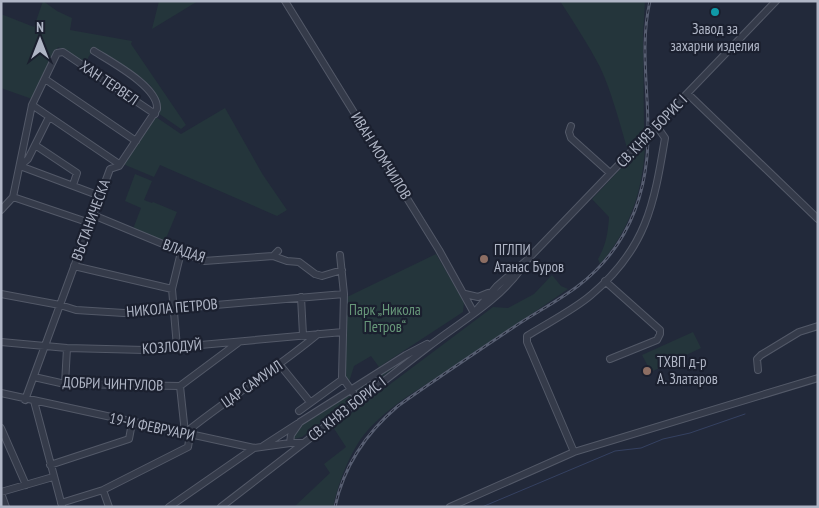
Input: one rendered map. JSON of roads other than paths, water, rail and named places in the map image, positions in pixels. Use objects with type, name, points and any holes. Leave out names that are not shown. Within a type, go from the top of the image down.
[{"type":"street","name":"ИВАН МОМЧИЛОВ","points":[[285,1],[465,294],[474,313]]},
{"type":"street","name":"СВ. КНЯЗ БОРИС I","points":[[474,313],[497,286],[527,260],[776,1]]},
{"type":"street","points":[[94,51],[147,87],[157,104],[155,114]]},
{"type":"street","name":"ХАН ТЕРВЕЛ","points":[[44,79],[56,53],[63,52],[155,114]]},
{"type":"street","points":[[1,210],[14,197],[32,105],[44,79],[136,141]]},
{"type":"street","points":[[688,94],[818,219]]},
{"type":"street","points":[[32,105],[119,164]]},
{"type":"street","name":"ВЪСТАНИЧЕСКА","points":[[25,400],[110,169],[119,166],[155,114]]},
{"type":"street","points":[[20,166],[28,159],[49,117]]},
{"type":"street","points":[[574,452],[527,342],[527,336],[590,296],[629,255],[636,244],[646,224],[651,208],[665,138],[656,125]]},
{"type":"street","points":[[571,126],[569,132],[571,138],[610,173]]},
{"type":"street","points":[[35,145],[77,173],[72,185]]},
{"type":"street","points":[[20,166],[100,196]]},
{"type":"street","points":[[14,197],[90,223]]},
{"type":"street","name":"ВЛАДАЯ","points":[[93,215],[204,261],[276,253],[287,261],[300,262],[315,274],[322,276],[342,270]]},
{"type":"street","points":[[177,347],[172,289],[181,252]]},
{"type":"street","points":[[340,255],[344,294],[343,379],[359,401]]},
{"type":"street","name":"СВ. КНЯЗ БОРИС I","points":[[221,507],[440,338],[485,306],[514,279],[527,260]]},
{"type":"street","points":[[74,266],[172,289]]},
{"type":"street","points":[[605,281],[660,330],[657,340],[610,359]]},
{"type":"street","points":[[465,294],[482,296],[497,286]]},
{"type":"street","name":"НИКОЛА ПЕТРОВ","points":[[1,294],[60,305],[76,310],[124,313],[344,294]]},
{"type":"street","points":[[301,297],[303,335]]},
{"type":"street","points":[[758,370],[757,359],[761,355],[799,332],[818,326]]},
{"type":"street","name":"КОЗЛОДУЙ","points":[[1,342],[67,348],[145,350],[343,332]]},
{"type":"street","name":"ЦАР САМУИЛ","points":[[62,505],[104,490],[188,447],[188,434],[211,412],[280,365],[319,334]]},
{"type":"street","points":[[262,447],[406,355],[440,338]]},
{"type":"street","name":"ДОБРИ ЧИНТУЛОВ","points":[[34,377],[66,384],[180,386],[239,342]]},
{"type":"street","points":[[66,384],[67,348]]},
{"type":"street","points":[[280,365],[310,402]]},
{"type":"street","points":[[450,507],[574,452],[818,378]]},
{"type":"street","points":[[298,411],[343,379]]},
{"type":"street","points":[[180,386],[188,434]]},
{"type":"street","name":"19-И ФЕВРУАРИ","points":[[1,393],[25,400],[254,448],[303,443]]},
{"type":"street","points":[[34,401],[62,505]]},
{"type":"street","points":[[290,443],[291,435],[300,422]]},
{"type":"street","points":[[50,465],[129,439],[132,423]]},
{"type":"street","points":[[1,428],[26,485]]},
{"type":"street","points":[[169,507],[254,448]]},
{"type":"street","points":[[6,507],[1,493],[53,476]]},
{"type":"street","points":[[104,490],[110,507]]},
{"type":"waterway","points":[[482,507],[615,451],[641,448],[663,439],[690,433],[745,414]]},
{"type":"railway","points":[[335,507],[350,464],[366,439],[386,416],[441,376],[578,286],[606,260],[617,245],[634,212],[640,195],[647,157],[648,118],[645,40],[650,1]]},
{"type":"place","name":"Завод за захарни изделия","points":[[715,12]]},
{"type":"place","name":"ПГЛПИ Атанас Буров","points":[[484,259]]},
{"type":"place","name":"ТХВП д-р А. Златаров","points":[[647,371]]},
{"type":"park label","name":"Парк „Никола Петров“","points":[[385,318]]}]
